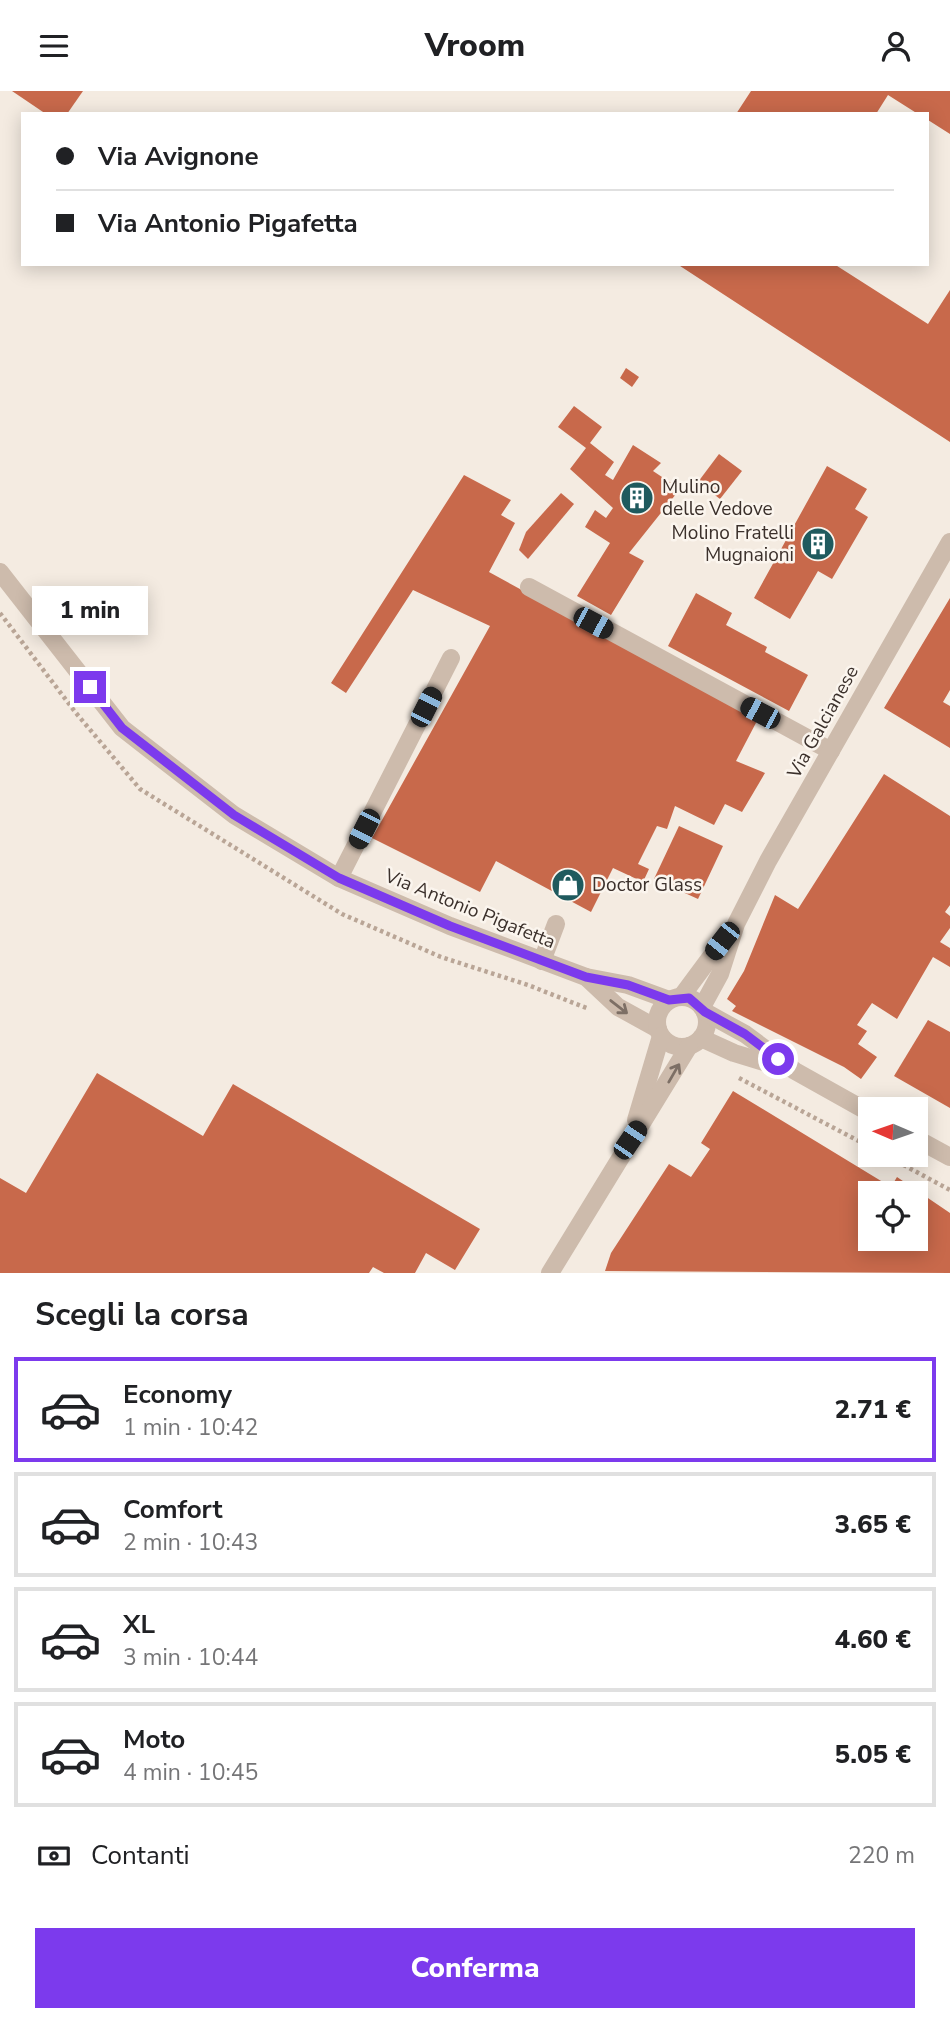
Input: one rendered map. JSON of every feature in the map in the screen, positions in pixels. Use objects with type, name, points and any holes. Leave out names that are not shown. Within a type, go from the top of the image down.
[{"type":"street","name":"Via Galcianese","points":[[630,1140],[660,1033],[659,1013],[675,998],[736,924],[950,542]]},
{"type":"street","name":"Via Antonio Pigafetta","points":[[0,572],[122,728],[234,815],[339,878],[450,926],[586,977],[675,998]]},
{"type":"street","points":[[529,587],[831,751]]},
{"type":"street","points":[[339,878],[450,658]]},
{"type":"street","points":[[542,961],[556,924]]},
{"type":"street","name":"Via Galcianese","points":[[550,1273],[630,1140],[707,1026],[704,1010],[720,974],[736,924]]},
{"type":"street","name":"Via Antonio Pigafetta","points":[[586,977],[618,1007],[660,1033]]},
{"type":"street","points":[[675,998],[696,1001],[704,1010],[745,1034],[795,1071],[858,1105]]},
{"type":"street","points":[[660,1033],[673,1045],[695,1042],[795,1071]]},
{"type":"street","points":[[928,1145],[950,1157]]},
{"type":"path","points":[[736,1077],[858,1141]]},
{"type":"path","points":[[908,1167],[950,1189]]},
{"type":"building","points":[[12,91],[83,91],[68,112],[43,112]]},
{"type":"building","points":[[751,91],[950,91],[950,134],[929,121],[929,112],[915,112],[888,95],[877,112],[737,112]]},
{"type":"building","points":[[680,266],[837,266],[928,324],[950,290],[950,442]]},
{"type":"building","points":[[626,368],[639,377],[632,387],[620,378]]},
{"type":"building","name":"Mulino delle Vedove","points":[[574,406],[602,427],[590,443],[614,462],[605,475],[613,480],[633,445],[661,463],[653,471],[680,489],[629,553],[644,561],[611,615],[577,596],[610,543],[585,527],[595,510],[606,518],[613,508],[570,469],[586,448],[558,427]]},
{"type":"building","points":[[719,454],[742,471],[720,499],[698,482]]},
{"type":"building","name":"Molino Fratelli Mugnaioni","points":[[827,466],[867,489],[855,509],[868,517],[832,579],[818,571],[790,619],[754,598]]},
{"type":"building","points":[[464,475],[511,500],[501,515],[515,523],[489,572],[758,719],[736,761],[765,773],[742,812],[725,804],[714,825],[675,806],[667,829],[657,826],[638,864],[649,869],[643,882],[613,868],[591,912],[496,861],[480,892],[372,838],[490,626],[413,590],[346,693],[331,683]]},
{"type":"building","points":[[561,493],[574,504],[528,559],[519,550],[526,532]]},
{"type":"building","points":[[696,593],[732,613],[726,625],[767,647],[765,652],[808,675],[789,711],[668,646]]},
{"type":"building","points":[[950,598],[950,690],[943,702],[950,706],[950,748],[884,708]]},
{"type":"building","points":[[884,774],[950,816],[950,905],[945,912],[950,916],[950,928],[940,942],[950,948],[950,967],[933,957],[897,1019],[872,1003],[857,1025],[867,1031],[858,1044],[877,1057],[861,1079],[844,1067],[732,1011],[736,1006],[727,999],[744,971],[775,895],[798,909]]},
{"type":"building","points":[[679,826],[723,846],[698,899],[654,879]]},
{"type":"building","points":[[928,1020],[950,1032],[950,1108],[894,1076]]},
{"type":"building","points":[[97,1073],[203,1136],[233,1084],[480,1229],[455,1270],[426,1253],[415,1273],[384,1273],[373,1267],[369,1273],[0,1273],[0,1178],[26,1193]]},
{"type":"building","points":[[733,1091],[881,1181],[858,1181],[858,1251],[928,1251],[928,1198],[950,1213],[950,1273],[605,1271],[611,1253],[669,1164],[691,1177],[710,1149],[701,1143]]},
{"type":"place","name":"Mulino delle Vedove","points":[[637,498]]},
{"type":"place","name":"Molino Fratelli Mugnaioni","points":[[818,544]]},
{"type":"place","name":"Doctor Glass","points":[[568,885]]},
{"type":"route","points":[[90,687],[122,728],[234,815],[339,878],[450,926],[586,977],[628,985],[669,1000],[689,998],[696,1001],[705,1012],[745,1034],[778,1059]]}]
